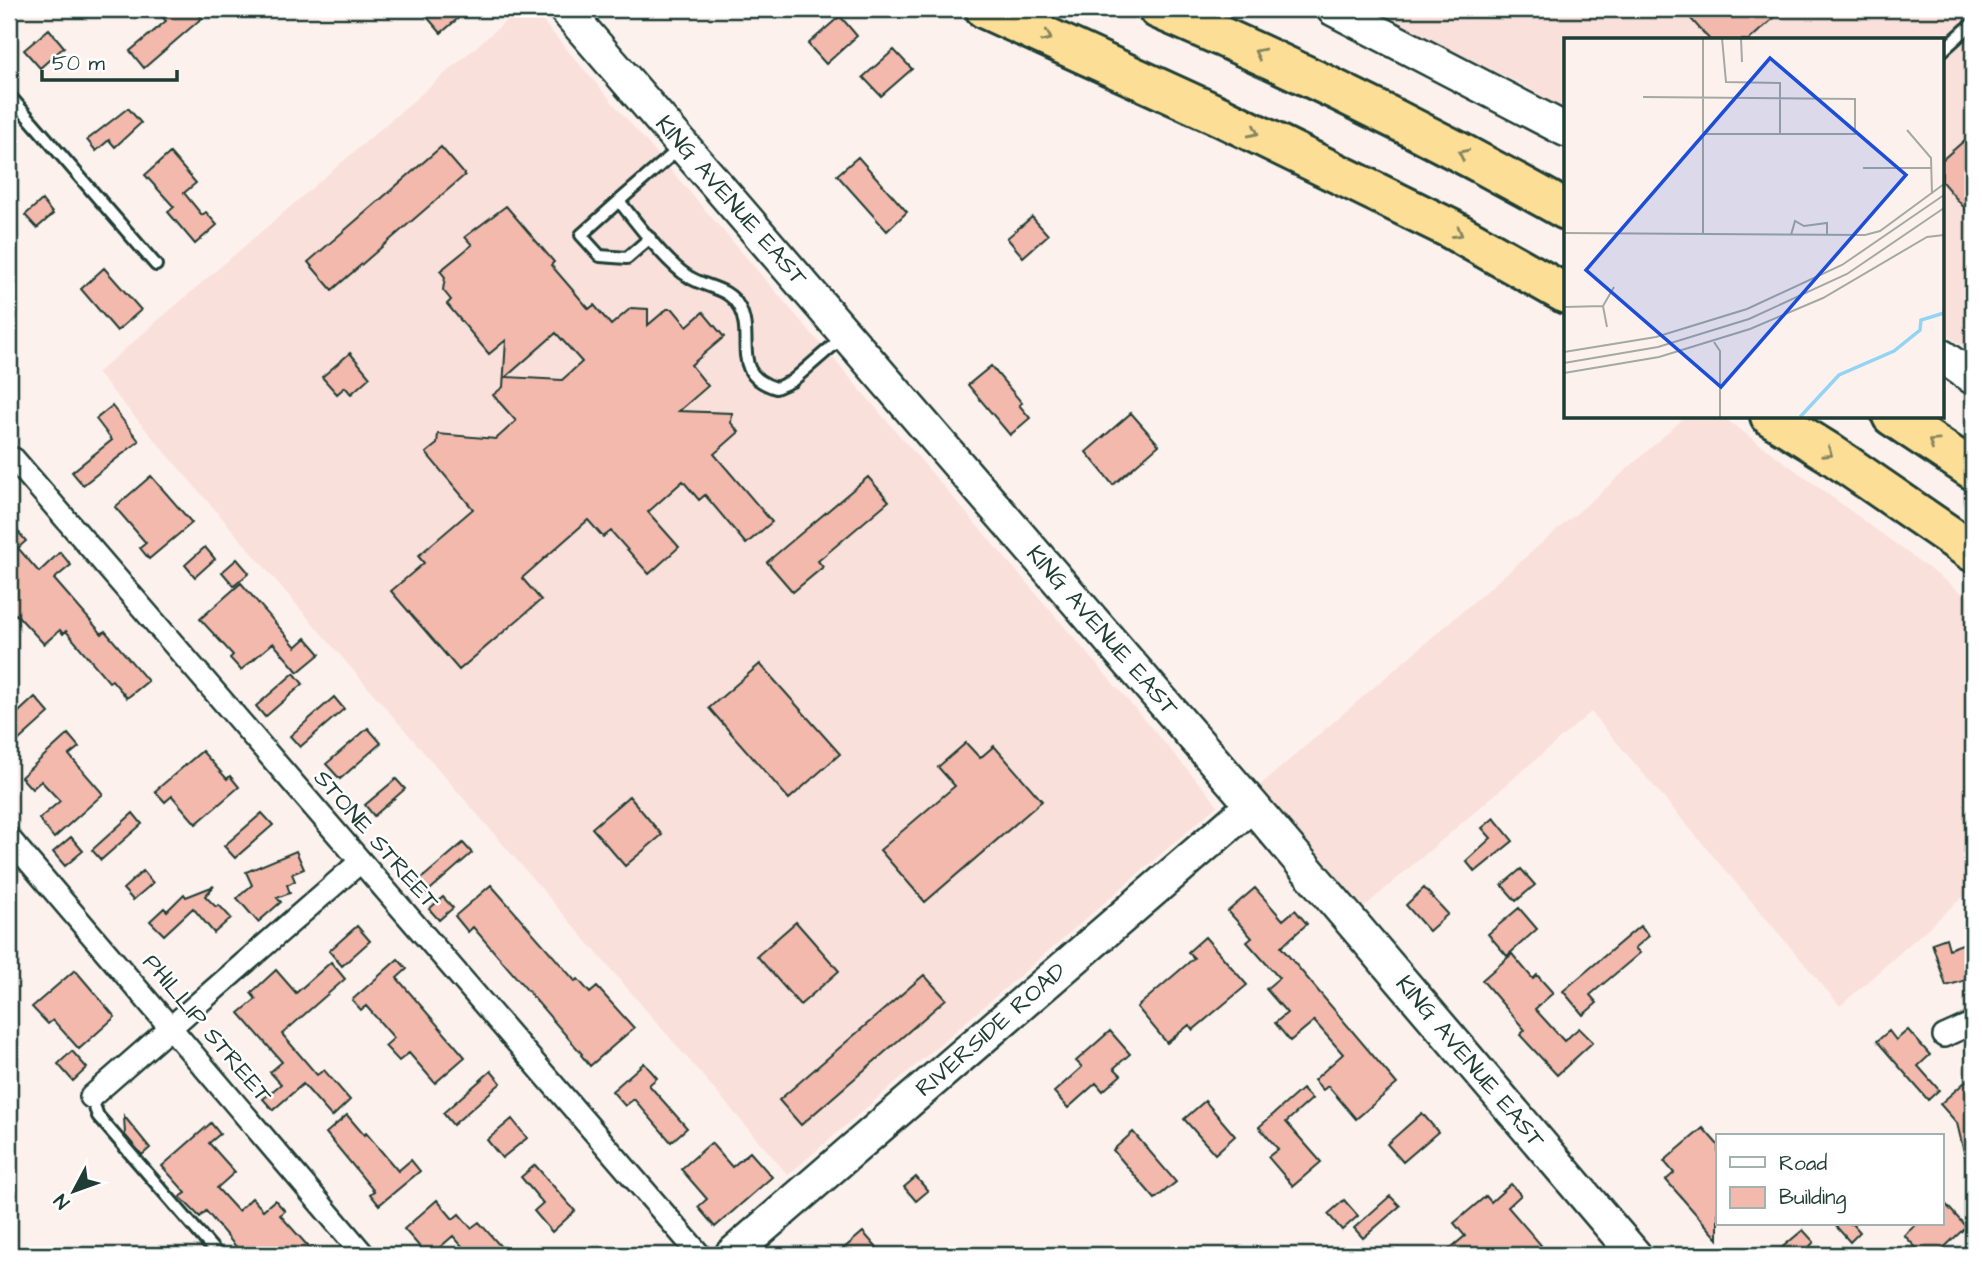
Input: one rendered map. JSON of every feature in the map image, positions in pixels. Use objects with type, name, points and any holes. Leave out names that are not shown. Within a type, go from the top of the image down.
[{"type":"highway","points":[[985,9],[1246,128],[1449,228],[1564,293]]},
{"type":"highway","points":[[1158,9],[1266,56],[1488,167],[1564,209]]},
{"type":"highway","points":[[1773,418],[1828,452],[1973,552]]},
{"type":"highway","points":[[1895,418],[1973,470]]},
{"type":"main road","name":"KING AVENUE EAST","points":[[565,9],[1252,805],[1635,1255]]},
{"type":"main road","points":[[1333,9],[1564,129]]},
{"type":"main road","points":[[1944,357],[1973,378]]},
{"type":"main road","name":"RIVERSIDE ROAD","points":[[731,1255],[1252,805]]},
{"type":"street","name":"STONE STREET","points":[[11,462],[700,1255]]},
{"type":"street","name":"PHILLIP STREET","points":[[9,838],[364,1255]]},
{"type":"street","points":[[92,1097],[360,862]]},
{"type":"street","points":[[1944,1036],[1973,1023]]},
{"type":"lane","points":[[1944,49],[1973,23]]},
{"type":"lane","points":[[9,95],[156,265]]},
{"type":"lane","points":[[650,238],[627,258],[600,256],[581,235],[683,145]]},
{"type":"lane","points":[[620,201],[650,238],[688,277],[720,289],[739,307],[745,324],[746,360],[754,375],[763,384],[776,388],[792,381],[846,334]]},
{"type":"lane","points":[[92,1097],[98,1116],[218,1255]]},
{"type":"shaded area","points":[[520,9],[532,9],[1218,805],[788,1175],[97,373]]},
{"type":"shaded area","points":[[1367,9],[1973,9],[1973,353],[1944,333],[1944,38],[1564,38],[1564,108],[1521,84]]},
{"type":"shaded area","points":[[1684,418],[1724,418],[1973,601],[1973,888],[1840,1006],[1591,712],[1364,907],[1259,786]]},
{"type":"building","points":[[155,9],[194,9],[202,18],[144,68],[130,51],[166,21]]},
{"type":"building","points":[[420,9],[469,9],[441,33]]},
{"type":"building","points":[[1682,9],[1784,9],[1751,38],[1708,38]]},
{"type":"building","points":[[840,16],[857,36],[826,64],[808,44]]},
{"type":"building","points":[[49,29],[64,47],[40,68],[24,50]]},
{"type":"building","points":[[894,50],[912,69],[881,96],[863,77]]},
{"type":"building","points":[[128,108],[141,123],[115,147],[109,140],[96,151],[87,140]]},
{"type":"building","points":[[1973,133],[1973,218],[1944,184],[1944,158]]},
{"type":"building","points":[[441,147],[465,175],[332,290],[308,262]]},
{"type":"building","points":[[170,153],[196,183],[184,193],[202,215],[206,212],[217,225],[195,244],[168,212],[174,207],[145,175]]},
{"type":"building","points":[[858,157],[907,212],[887,231],[837,175]]},
{"type":"building","points":[[42,200],[53,214],[37,228],[25,215]]},
{"type":"building","points":[[506,206],[554,262],[551,265],[589,309],[594,305],[611,325],[631,308],[648,309],[648,325],[667,309],[673,309],[687,326],[703,312],[724,337],[691,365],[708,386],[679,411],[732,413],[731,423],[739,432],[714,454],[772,522],[746,544],[705,495],[699,500],[683,481],[648,512],[679,547],[649,574],[611,531],[603,537],[588,520],[522,578],[541,600],[459,670],[391,591],[424,563],[418,556],[473,509],[426,453],[437,444],[438,434],[496,439],[516,421],[493,395],[503,387],[506,340],[489,354],[447,304],[451,300],[443,290],[445,277],[440,271],[472,245],[465,237]],"holes":[[[556,333],[582,362],[562,380],[506,377]]]},
{"type":"building","points":[[1032,217],[1048,235],[1023,257],[1007,238]]},
{"type":"building","points":[[104,268],[141,310],[117,331],[81,289]]},
{"type":"building","points":[[350,353],[370,377],[351,394],[345,387],[337,394],[322,377]]},
{"type":"building","points":[[991,366],[1022,403],[1019,405],[1030,418],[1010,435],[968,385]]},
{"type":"building","points":[[112,406],[139,441],[83,485],[72,472],[112,440],[96,419]]},
{"type":"building","points":[[1131,413],[1159,445],[1113,485],[1086,452]]},
{"type":"building","points":[[151,476],[192,523],[149,559],[140,548],[146,543],[115,507]]},
{"type":"building","points":[[868,477],[889,501],[818,561],[823,567],[793,592],[767,562]]},
{"type":"building","points":[[9,521],[26,541],[18,548],[39,572],[60,552],[71,565],[54,579],[102,634],[105,631],[148,681],[127,698],[112,680],[109,682],[66,631],[63,634],[60,630],[44,644],[16,614],[9,620]]},
{"type":"building","points":[[205,547],[215,559],[195,577],[185,565]]},
{"type":"building","points":[[237,559],[249,573],[234,586],[222,572]]},
{"type":"building","points":[[241,583],[296,647],[306,638],[320,654],[298,672],[273,643],[241,670],[230,658],[233,655],[200,619]]},
{"type":"building","points":[[760,664],[840,754],[789,799],[709,708]]},
{"type":"building","points":[[294,673],[303,684],[265,717],[256,706]]},
{"type":"building","points":[[35,697],[49,713],[9,749],[9,721]]},
{"type":"building","points":[[334,697],[344,709],[300,747],[290,736]]},
{"type":"building","points":[[368,728],[381,743],[340,779],[326,764]]},
{"type":"building","points":[[68,734],[79,747],[69,755],[103,794],[54,838],[39,819],[60,801],[41,781],[32,789],[21,777]]},
{"type":"building","points":[[966,743],[980,758],[994,746],[1042,801],[925,902],[880,850],[955,786],[938,767]]},
{"type":"building","points":[[202,751],[227,779],[230,776],[239,787],[196,824],[172,796],[165,802],[155,791]]},
{"type":"building","points":[[396,779],[405,789],[374,816],[365,805]]},
{"type":"building","points":[[629,796],[662,835],[625,866],[592,828]]},
{"type":"building","points":[[133,813],[142,824],[101,860],[92,850]]},
{"type":"building","points":[[262,813],[273,825],[235,858],[224,846]]},
{"type":"building","points":[[1494,818],[1513,841],[1475,872],[1466,861],[1491,838],[1482,828]]},
{"type":"building","points":[[71,837],[83,851],[65,866],[53,852]]},
{"type":"building","points":[[463,843],[472,853],[424,895],[415,884]]},
{"type":"building","points":[[296,851],[304,869],[292,874],[295,881],[287,885],[290,893],[277,898],[281,902],[258,922],[237,898],[252,885],[246,872]]},
{"type":"building","points":[[1521,869],[1535,885],[1516,901],[1502,885]]},
{"type":"building","points":[[143,871],[153,883],[133,900],[123,889]]},
{"type":"building","points":[[491,885],[575,981],[578,979],[590,993],[597,987],[634,1028],[590,1066],[473,927],[468,932],[455,916]]},
{"type":"building","points":[[214,886],[205,896],[216,907],[219,905],[231,918],[214,933],[193,908],[164,935],[150,921],[164,908],[167,911],[184,894],[186,897]]},
{"type":"building","points":[[1255,888],[1283,920],[1295,910],[1307,924],[1281,947],[1397,1084],[1356,1119],[1328,1086],[1323,1090],[1314,1080],[1343,1054],[1314,1021],[1290,1041],[1275,1023],[1287,1013],[1266,989],[1279,978],[1247,942],[1252,938],[1228,911]]},
{"type":"building","points":[[1424,888],[1448,914],[1429,931],[1406,905]]},
{"type":"building","points":[[443,897],[453,908],[439,920],[429,909]]},
{"type":"building","points":[[1519,908],[1537,929],[1507,956],[1488,934]]},
{"type":"building","points":[[796,922],[839,971],[800,1005],[757,956]]},
{"type":"building","points":[[357,926],[370,941],[342,966],[329,951]]},
{"type":"building","points":[[1640,926],[1649,936],[1635,948],[1640,953],[1590,995],[1597,1003],[1583,1015],[1563,991]]},
{"type":"building","points":[[1205,937],[1247,985],[1193,1030],[1189,1025],[1167,1043],[1137,1007],[1194,958],[1188,952]]},
{"type":"building","points":[[1946,938],[1949,949],[1973,940],[1973,978],[1946,986],[1932,943]]},
{"type":"building","points":[[1512,954],[1533,979],[1537,975],[1553,993],[1535,1009],[1564,1041],[1579,1028],[1593,1042],[1557,1075],[1520,1035],[1525,1030],[1482,980]]},
{"type":"building","points":[[398,959],[407,969],[397,978],[465,1057],[435,1083],[409,1053],[399,1061],[385,1046],[394,1038],[366,1006],[361,1010],[352,1000]]},
{"type":"building","points":[[331,962],[345,979],[282,1034],[317,1075],[324,1070],[350,1100],[332,1117],[303,1084],[273,1110],[263,1099],[281,1084],[270,1072],[282,1062],[239,1013],[256,999],[251,993],[276,970],[296,993]]},
{"type":"building","points":[[75,970],[115,1017],[79,1049],[53,1020],[48,1024],[32,1007]]},
{"type":"building","points":[[924,975],[946,999],[801,1125],[779,1100]]},
{"type":"building","points":[[1908,1030],[1930,1055],[1918,1066],[1939,1090],[1928,1100],[1877,1041],[1889,1031],[1896,1040]]},
{"type":"building","points":[[1110,1031],[1130,1054],[1114,1068],[1121,1075],[1103,1091],[1096,1083],[1068,1108],[1054,1092],[1082,1067],[1076,1061]]},
{"type":"building","points":[[72,1051],[87,1068],[73,1081],[58,1064]]},
{"type":"building","points":[[644,1063],[657,1078],[649,1085],[687,1128],[671,1142],[634,1099],[625,1106],[612,1091]]},
{"type":"building","points":[[491,1071],[501,1083],[453,1125],[443,1113]]},
{"type":"building","points":[[1973,1075],[1973,1169],[1968,1169],[1957,1123],[1940,1104]]},
{"type":"building","points":[[1302,1089],[1312,1099],[1286,1122],[1321,1162],[1293,1186],[1268,1157],[1278,1149],[1259,1127]]},
{"type":"building","points":[[1205,1101],[1235,1136],[1215,1154],[1184,1119]]},
{"type":"building","points":[[1422,1113],[1438,1132],[1403,1162],[1387,1144]]},
{"type":"building","points":[[347,1115],[398,1171],[411,1160],[420,1171],[379,1205],[370,1194],[374,1191],[326,1133]]},
{"type":"building","points":[[124,1116],[150,1148],[142,1155],[125,1135]]},
{"type":"building","points":[[512,1119],[527,1138],[502,1158],[487,1140]]},
{"type":"building","points":[[211,1123],[220,1134],[209,1143],[235,1172],[217,1188],[238,1211],[252,1198],[263,1210],[275,1200],[285,1211],[280,1215],[316,1255],[243,1255],[206,1211],[200,1217],[180,1197],[186,1193],[162,1166]]},
{"type":"building","points":[[1703,1128],[1716,1143],[1718,1239],[1666,1180],[1674,1173],[1664,1161]]},
{"type":"building","points":[[1133,1132],[1176,1182],[1155,1199],[1113,1150]]},
{"type":"building","points":[[711,1143],[732,1167],[750,1152],[772,1177],[715,1227],[698,1207],[707,1199],[681,1169]]},
{"type":"building","points":[[535,1165],[575,1211],[552,1232],[534,1211],[543,1203],[521,1177]]},
{"type":"building","points":[[916,1177],[928,1191],[916,1201],[904,1187]]},
{"type":"building","points":[[1511,1184],[1521,1195],[1508,1207],[1541,1245],[1528,1255],[1442,1255],[1465,1236],[1454,1223],[1486,1196],[1491,1202]]},
{"type":"building","points":[[1390,1196],[1400,1206],[1363,1238],[1354,1228]]},
{"type":"building","points":[[437,1200],[453,1219],[459,1214],[471,1228],[479,1222],[502,1248],[494,1255],[470,1255],[453,1236],[431,1255],[427,1255],[404,1229]]},
{"type":"building","points":[[1344,1200],[1358,1216],[1342,1230],[1328,1214]]},
{"type":"building","points":[[1944,1202],[1966,1227],[1936,1255],[1923,1255],[1904,1235],[1915,1226],[1944,1226]]},
{"type":"building","points":[[1836,1226],[1855,1226],[1860,1232],[1850,1242]]},
{"type":"building","points":[[1803,1230],[1814,1242],[1810,1246],[1818,1255],[1773,1255]]},
{"type":"building","points":[[863,1232],[883,1255],[836,1255]]}]
